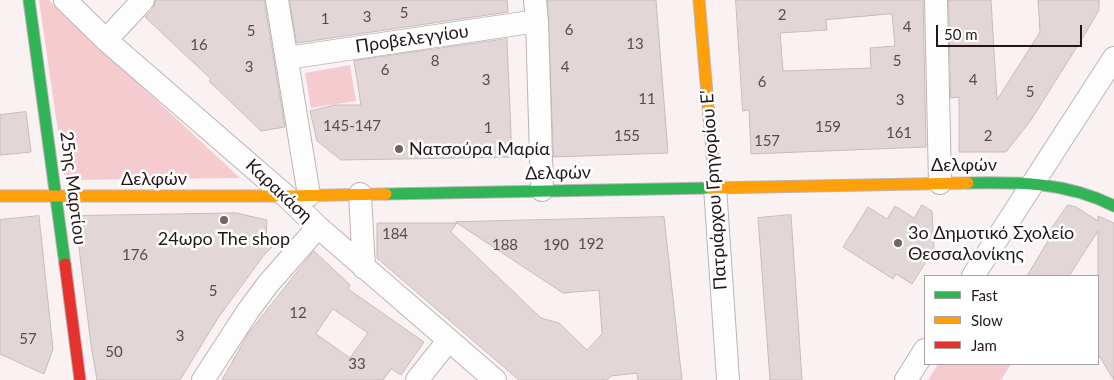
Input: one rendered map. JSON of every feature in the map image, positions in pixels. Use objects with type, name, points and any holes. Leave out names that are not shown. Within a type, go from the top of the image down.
[{"type":"main road","name":"25ης Μαρτίου","points":[[29,0],[80,380]]},
{"type":"main road","name":"Πατριάρχου Γρηγορίου Ε'","points":[[699,0],[715,187]]},
{"type":"main road","name":"Δελφών","points":[[0,196],[286,196],[940,182],[1033,183],[1087,194],[1114,206]]},
{"type":"street","name":"Καρακάση","points":[[65,0],[106,40],[494,380]]},
{"type":"street","points":[[106,40],[143,0]]},
{"type":"street","points":[[277,0],[309,195]]},
{"type":"street","points":[[936,0],[940,182]]},
{"type":"street","points":[[536,10],[542,190]]},
{"type":"street","name":"Προβελεγγίου","points":[[287,58],[536,10]]},
{"type":"street","points":[[974,275],[1114,58]]},
{"type":"street","name":"Πατριάρχου Γρηγορίου Ε'","points":[[715,187],[728,380]]},
{"type":"street","points":[[360,194],[364,268]]},
{"type":"street","points":[[204,380],[248,311],[268,284],[318,227]]},
{"type":"street","points":[[417,380],[448,340]]},
{"type":"street","points":[[906,380],[924,352]]},
{"type":"shaded area","points":[[39,0],[49,0],[240,178],[65,180]]},
{"type":"shaded area","points":[[350,65],[356,101],[311,108],[305,73]]},
{"type":"shaded area","points":[[937,365],[1010,365],[1001,380],[928,380]]},
{"type":"building","points":[[156,0],[264,0],[285,127],[261,131],[209,81],[211,79],[145,17],[153,9]]},
{"type":"building","points":[[290,0],[507,0],[508,12],[297,43]]},
{"type":"building","points":[[548,0],[656,0],[668,153],[554,157]]},
{"type":"building","points":[[736,0],[923,0],[926,147],[751,154],[749,110],[743,111]],"holes":[[[892,14],[895,46],[870,48],[871,68],[783,71],[780,33],[827,30],[826,20]]]},
{"type":"building","points":[[949,0],[991,0],[997,100],[1040,32],[1038,0],[1099,0],[1099,10],[1085,34],[1031,120],[1006,152],[959,152],[959,97],[951,98]]},
{"type":"building","points":[[507,39],[512,157],[341,160],[317,141],[310,111],[335,105],[361,105],[354,61]]},
{"type":"building","points":[[26,112],[31,152],[0,155],[0,115]]},
{"type":"building","name":"3ο Δημοτικό Σχολείο Θεσσαλονίκης","points":[[922,205],[932,211],[934,249],[912,284],[896,274],[893,279],[843,247],[868,207],[887,219],[895,206],[914,218]]},
{"type":"building","points":[[1068,205],[1076,207],[1098,221],[1098,216],[1114,223],[1114,380],[1099,356],[1098,231],[1070,275],[1028,275],[1051,236],[1048,234]]},
{"type":"building","points":[[236,213],[267,220],[266,240],[273,246],[264,255],[218,318],[180,380],[97,380],[75,216]]},
{"type":"building","points":[[791,215],[802,380],[770,380],[758,218]]},
{"type":"building","points":[[39,216],[53,349],[44,374],[0,354],[0,220]]},
{"type":"building","points":[[664,217],[682,380],[638,380],[637,373],[611,376],[607,380],[519,380],[377,258],[377,223]],"holes":[[[457,223],[563,293],[599,290],[602,334],[587,350],[559,323],[541,318],[451,232]]]},
{"type":"building","points":[[314,251],[350,285],[348,289],[424,342],[401,375],[391,369],[383,380],[222,380],[248,334]],"holes":[[[333,309],[368,333],[350,358],[316,334]]]},
{"type":"traffic: fast","points":[[29,0],[65,264]]},
{"type":"traffic: fast","points":[[968,183],[1043,185],[1079,192],[1114,206]]},
{"type":"traffic: fast","points":[[386,194],[711,188]]},
{"type":"traffic: slow","points":[[699,0],[715,187]]},
{"type":"traffic: slow","points":[[711,188],[968,183]]},
{"type":"traffic: slow","points":[[0,196],[386,194]]},
{"type":"traffic: jam","points":[[65,264],[80,380]]},
{"type":"place","name":"Νατσούρα Μαρία","points":[[399,149]]},
{"type":"place","name":"24ωρο The shop","points":[[224,220]]},
{"type":"place","name":"3ο Δημοτικό Σχολείο Θεσσαλονίκης","points":[[898,243]]}]
